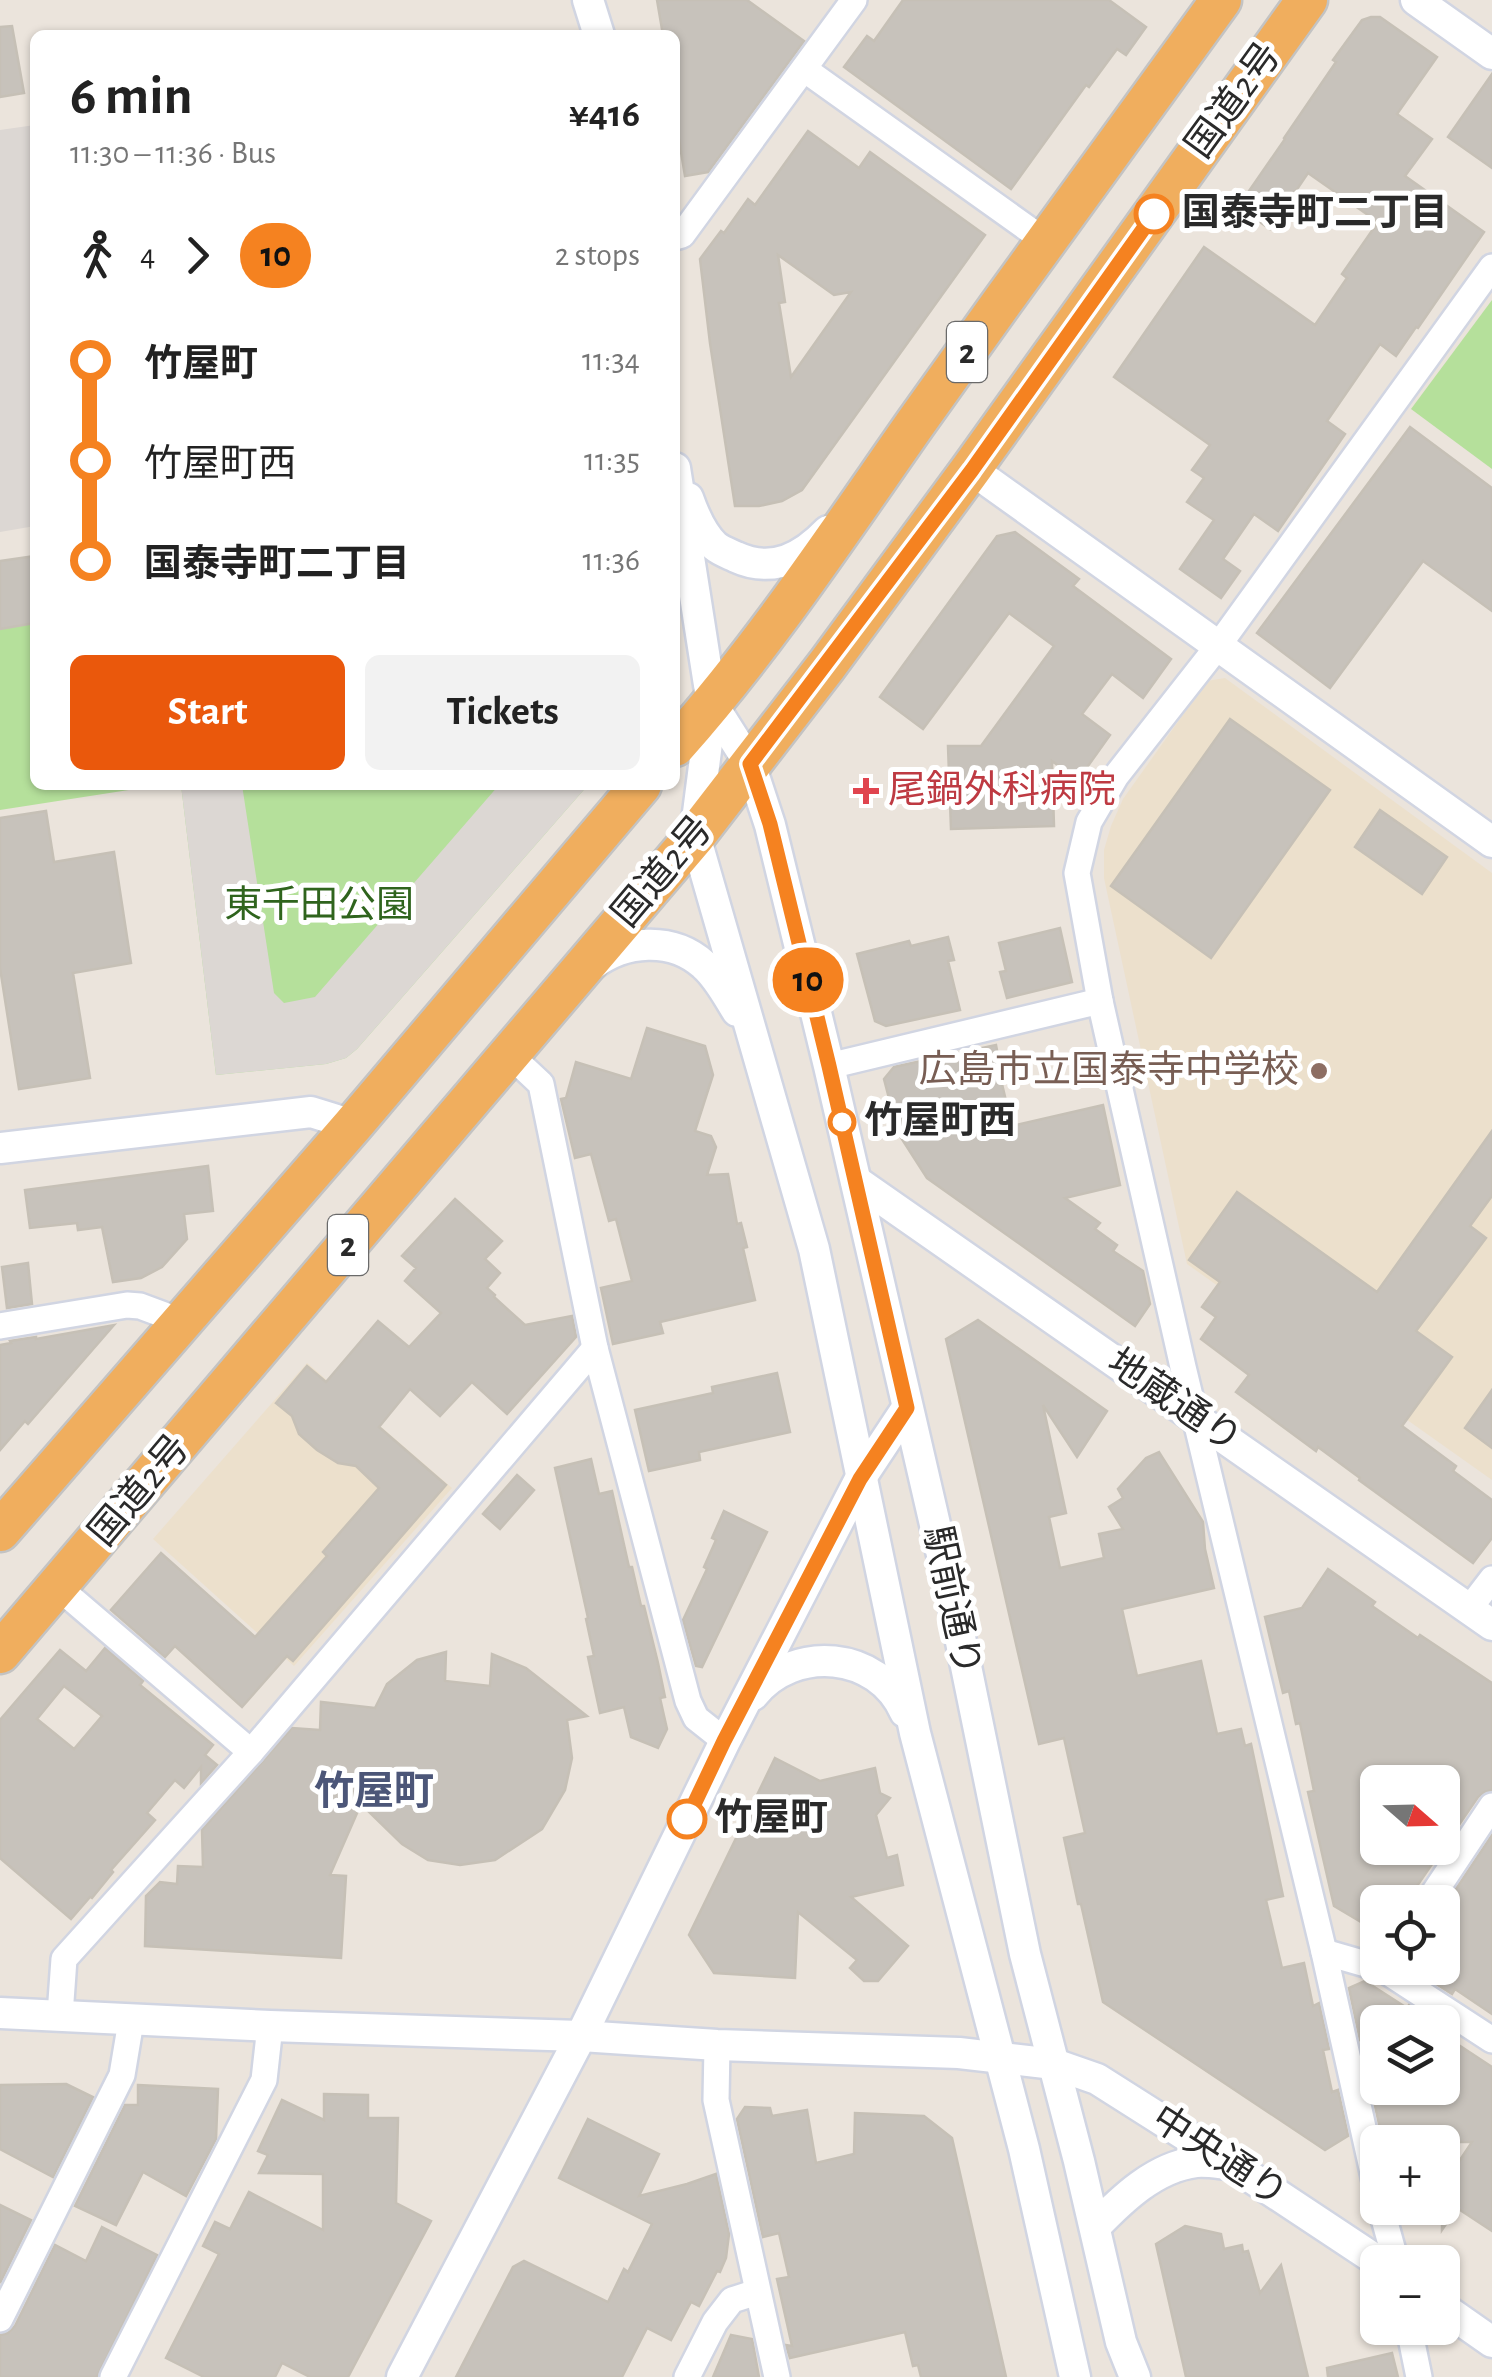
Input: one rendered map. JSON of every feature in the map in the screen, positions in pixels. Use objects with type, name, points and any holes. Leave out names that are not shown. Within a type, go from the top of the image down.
[{"type":"highway","name":"国道2号","points":[[680,740],[774,624],[1221,0]]},
{"type":"highway","name":"国道2号","points":[[0,1653],[696,836],[972,470],[1307,0]]},
{"type":"highway","name":"国道2号","points":[[0,1531],[637,790]]},
{"type":"street","points":[[588,0],[597,30]]},
{"type":"street","points":[[680,235],[854,0]]},
{"type":"street","points":[[1416,0],[1492,54]]},
{"type":"street","points":[[804,69],[1045,241]]},
{"type":"street","points":[[1363,2125],[1100,1001],[1077,873],[1088,822],[1116,776],[1218,646],[1492,267]]},
{"type":"street","points":[[972,470],[1492,842]]},
{"type":"street","points":[[680,478],[696,520],[717,548],[748,563],[784,562],[813,546],[869,490]]},
{"type":"street","points":[[680,497],[712,704],[696,836],[814,1249],[915,1733],[1024,2150],[1074,2374]]},
{"type":"street","name":"駅前通り","points":[[712,704],[750,764],[770,824],[952,1598],[1024,1954],[1121,2342],[1135,2377]]},
{"type":"street","points":[[572,979],[605,955],[637,944],[672,947],[702,963],[724,988],[753,1040]]},
{"type":"street","points":[[829,1066],[1100,1001]]},
{"type":"street","points":[[510,1055],[541,1084],[595,1348],[688,1700],[696,1718],[724,1741]]},
{"type":"street","points":[[0,1148],[311,1112],[353,1124]]},
{"type":"street","name":"地蔵通り","points":[[856,1181],[1481,1617]]},
{"type":"street","points":[[0,1326],[127,1305],[183,1322]]},
{"type":"street","points":[[60,2014],[64,1959],[251,1752],[595,1348]]},
{"type":"street","points":[[402,2377],[581,2036],[724,1741],[860,1479],[907,1408]]},
{"type":"street","points":[[1481,1617],[1492,1579]]},
{"type":"street","points":[[58,1587],[251,1752]]},
{"type":"street","points":[[741,1710],[764,1681],[798,1663],[836,1660],[872,1672],[899,1698],[915,1733]]},
{"type":"street","points":[[1439,1885],[1492,1806]]},
{"type":"street","points":[[1324,1952],[1360,1962]]},
{"type":"street","points":[[1410,1985],[1492,2040]]},
{"type":"street","name":"中央通り","points":[[0,2013],[998,2056],[1054,2064],[1097,2078],[1360,2249]]},
{"type":"street","points":[[0,2319],[122,2075],[131,2020]]},
{"type":"street","points":[[113,2377],[264,2080],[270,2026]]},
{"type":"street","points":[[717,2045],[716,2100],[777,2377]]},
{"type":"street","points":[[1095,2227],[1120,2201],[1168,2168],[1198,2162],[1231,2164]]},
{"type":"street","points":[[687,2377],[715,2322],[732,2300],[757,2292]]},
{"type":"street","points":[[1460,2320],[1492,2342]]},
{"type":"street","points":[[1412,2345],[1419,2377]]},
{"type":"shaded area","points":[[30,126],[30,527],[0,532],[0,130]]},
{"type":"shaded area","name":"広島市立国泰寺中学校","points":[[1225,678],[1492,873],[1492,1480],[1187,1264],[1104,878],[1104,850],[1123,799],[1207,681]]},
{"type":"shaded area","points":[[182,790],[243,790],[274,993],[284,1003],[315,997],[495,790],[584,790],[346,1058],[326,1064],[216,1075]]},
{"type":"shaded area","points":[[307,1363],[452,1488],[294,1666],[153,1539]]},
{"type":"green space","points":[[1492,300],[1492,469],[1411,409]]},
{"type":"green space","points":[[30,624],[30,790],[129,790],[0,810],[0,629]]},
{"type":"green space","name":"東千田公園","points":[[182,790],[584,790],[346,1058],[326,1064],[216,1075]]},
{"type":"building","points":[[657,0],[747,0],[804,41],[708,172],[685,176],[680,146],[680,30],[662,30]]},
{"type":"building","points":[[903,0],[1109,0],[1146,27],[1126,55],[1117,49],[1089,87],[1086,85],[1011,189],[844,67],[867,36],[874,41]]},
{"type":"building","points":[[1380,17],[1437,57],[1397,114],[1432,139],[1405,176],[1484,232],[1396,356],[1380,344],[1327,421],[1345,434],[1278,531],[1254,514],[1223,559],[1240,571],[1221,598],[1180,569],[1214,520],[1187,502],[1204,478],[1192,470],[1210,445],[1114,377],[1204,247],[1315,325],[1347,278],[1342,274],[1378,222],[1308,173],[1270,229],[1238,207],[1336,62],[1333,60],[1362,20]]},
{"type":"building","points":[[12,26],[24,93],[0,97],[0,27]]},
{"type":"building","points":[[1492,74],[1492,168],[1448,137]]},
{"type":"building","points":[[808,131],[859,168],[870,152],[985,235],[802,490],[782,501],[735,506],[700,259],[748,199],[755,205]],"holes":[[[778,255],[834,295],[851,292],[791,377],[779,303],[785,302]]]},
{"type":"building","points":[[1410,427],[1492,488],[1492,611],[1423,561],[1330,688],[1257,633]]},
{"type":"building","points":[[1015,532],[1079,579],[1073,586],[1171,659],[1143,698],[1112,674],[1082,714],[1110,735],[1078,780],[1052,761],[1054,826],[951,829],[948,746],[981,746],[1054,646],[1009,613],[923,729],[880,697],[997,536]]},
{"type":"building","points":[[30,557],[30,624],[0,629],[0,561]]},
{"type":"building","points":[[1230,719],[1330,790],[1211,958],[1111,886]]},
{"type":"building","points":[[1380,810],[1447,857],[1422,894],[1355,847]]},
{"type":"building","points":[[46,811],[54,862],[114,852],[131,963],[73,973],[90,1078],[19,1089],[0,968],[0,818]]},
{"type":"building","points":[[1060,928],[1072,982],[1007,998],[1000,972],[1006,971],[999,943]]},
{"type":"building","points":[[948,937],[954,960],[948,961],[960,1010],[886,1026],[875,1021],[857,954],[909,941],[911,946]]},
{"type":"building","points":[[647,1028],[705,1046],[713,1075],[695,1131],[711,1136],[716,1147],[707,1175],[728,1174],[737,1224],[741,1223],[747,1247],[743,1248],[755,1300],[660,1322],[663,1333],[613,1344],[601,1288],[632,1281],[616,1219],[609,1221],[591,1154],[575,1158],[561,1099],[566,1098],[576,1062],[631,1079]]},
{"type":"building","points":[[996,1045],[1012,1126],[1103,1105],[1120,1185],[1065,1198],[1100,1223],[1095,1229],[1117,1245],[1113,1251],[1143,1271],[1150,1304],[1135,1326],[927,1178],[898,1133],[884,1079],[894,1067]]},
{"type":"building","points":[[1492,1131],[1492,1196],[1470,1226],[1486,1238],[1416,1331],[1452,1357],[1402,1426],[1456,1466],[1453,1471],[1492,1500],[1492,1538],[1473,1563],[1318,1447],[1316,1451],[1236,1392],[1249,1375],[1201,1339],[1216,1317],[1202,1307],[1220,1282],[1189,1260],[1237,1192],[1377,1292]]},
{"type":"building","points":[[208,1166],[213,1211],[184,1214],[187,1239],[162,1267],[141,1278],[113,1282],[102,1227],[78,1230],[77,1223],[30,1228],[25,1190]]},
{"type":"building","points":[[455,1199],[502,1241],[485,1259],[500,1273],[487,1288],[494,1297],[525,1325],[572,1316],[576,1337],[507,1414],[472,1382],[440,1416],[410,1389],[379,1427],[446,1485],[293,1661],[287,1656],[242,1707],[175,1646],[165,1657],[111,1610],[161,1553],[255,1637],[327,1556],[323,1552],[379,1488],[356,1466],[338,1463],[317,1450],[299,1434],[292,1416],[276,1403],[307,1366],[326,1382],[378,1321],[409,1347],[441,1313],[405,1281],[416,1268],[402,1256]]},
{"type":"building","points":[[28,1263],[32,1304],[7,1308],[2,1267]]},
{"type":"building","points":[[978,1320],[1107,1411],[1077,1457],[1043,1405],[1066,1513],[1049,1517],[1060,1568],[1104,1558],[1099,1534],[1123,1529],[1109,1507],[1123,1498],[1118,1489],[1146,1458],[1159,1452],[1203,1522],[1214,1588],[1122,1609],[1137,1676],[1201,1661],[1217,1734],[1241,1729],[1245,1746],[1251,1744],[1283,1896],[1266,1900],[1282,1968],[1304,1963],[1313,2006],[1319,2003],[1329,2049],[1323,2050],[1332,2092],[1338,2090],[1348,2136],[1325,2150],[1103,2002],[1064,1838],[1085,1833],[1064,1738],[1039,1744],[946,1339]]},
{"type":"building","points":[[114,1325],[28,1424],[25,1421],[0,1450],[0,1345]]},
{"type":"building","points":[[777,1373],[790,1432],[699,1452],[700,1460],[649,1471],[635,1410],[713,1393],[712,1387]]},
{"type":"building","points":[[1492,1390],[1492,1448],[1465,1428]]},
{"type":"building","points":[[591,1459],[599,1494],[612,1491],[629,1567],[644,1606],[658,1663],[667,1729],[658,1748],[631,1737],[624,1707],[600,1713],[588,1657],[594,1656],[588,1618],[555,1468]]},
{"type":"building","points":[[517,1475],[534,1490],[500,1529],[483,1514]]},
{"type":"building","points":[[724,1511],[767,1532],[702,1667],[696,1666],[683,1620],[707,1569],[704,1567],[716,1540],[712,1538]]},
{"type":"building","points":[[1328,1569],[1418,1638],[1420,1635],[1492,1683],[1492,1790],[1478,1797],[1460,1823],[1460,1765],[1360,1765],[1360,1865],[1431,1865],[1418,1885],[1360,1885],[1360,1921],[1334,1906],[1308,1792],[1314,1791],[1300,1723],[1296,1724],[1289,1691],[1283,1693],[1265,1617],[1302,1608]]},
{"type":"building","points":[[105,1648],[143,1681],[140,1685],[213,1745],[205,1755],[217,1765],[201,1783],[201,1767],[184,1788],[175,1780],[147,1813],[155,1820],[71,1919],[0,1858],[0,1720],[60,1650],[86,1671]],"holes":[[[64,1686],[102,1716],[74,1749],[37,1719]]]},
{"type":"building","points":[[446,1652],[445,1681],[490,1686],[492,1654],[526,1668],[587,1716],[567,1720],[572,1758],[565,1790],[542,1829],[495,1860],[460,1865],[428,1860],[402,1844],[361,1804],[330,1875],[346,1876],[341,1958],[145,1946],[146,1896],[160,1882],[177,1884],[178,1866],[203,1867],[202,1830],[292,1728],[320,1730],[321,1702],[375,1708],[387,1684],[417,1660]]},
{"type":"building","points":[[775,1758],[820,1781],[875,1768],[880,1793],[890,1798],[876,1815],[887,1858],[897,1855],[903,1885],[851,1897],[908,1946],[878,1981],[864,1981],[850,1968],[857,1960],[798,1912],[795,1978],[714,1973],[689,1935]]},
{"type":"building","points":[[1492,1835],[1492,2014],[1455,1989],[1452,1994],[1438,1985],[1460,1985],[1459,1885]]},
{"type":"building","points":[[1360,1983],[1371,1985],[1402,2005],[1360,2005],[1360,2040],[1349,1988]]},
{"type":"building","points":[[1460,2046],[1492,2067],[1492,2231],[1460,2210],[1460,2160],[1472,2142],[1460,2142],[1460,2125],[1379,2125],[1375,2105],[1460,2105]]},
{"type":"building","points":[[66,2084],[93,2097],[53,2177],[0,2149],[0,2085]]},
{"type":"building","points":[[138,2085],[218,2089],[216,2139],[186,2196],[143,2172],[116,2225],[75,2206],[125,2105],[138,2105]]},
{"type":"building","points":[[324,2094],[368,2095],[368,2118],[398,2118],[396,2203],[431,2221],[348,2377],[310,2377],[282,2363],[275,2377],[204,2377],[166,2358],[219,2254],[203,2246],[215,2222],[230,2229],[249,2192],[323,2230],[323,2174],[259,2173],[268,2155],[258,2151],[282,2100],[324,2120]]},
{"type":"building","points":[[745,2107],[770,2108],[772,2116],[807,2110],[816,2163],[854,2154],[855,2113],[924,2116],[952,2138],[1006,2377],[921,2377],[918,2365],[913,2366],[905,2332],[790,2358],[786,2345],[792,2346],[777,2279],[789,2277],[779,2233],[763,2237],[737,2119]]},
{"type":"building","points":[[588,2119],[659,2154],[639,2196],[716,2174],[729,2234],[720,2272],[717,2271],[699,2306],[691,2302],[671,2340],[647,2328],[622,2377],[456,2377],[513,2267],[524,2261],[608,2302],[624,2269],[628,2272],[652,2224],[559,2178]]},
{"type":"building","points":[[0,2205],[31,2220],[0,2283]]},
{"type":"building","points":[[1185,2226],[1221,2234],[1224,2249],[1242,2245],[1243,2252],[1248,2251],[1260,2293],[1281,2265],[1308,2377],[1186,2377],[1156,2244]]},
{"type":"building","points":[[102,2227],[157,2255],[97,2377],[0,2377],[0,2335],[15,2326],[55,2245],[86,2261]]},
{"type":"building","points":[[731,2335],[752,2339],[759,2377],[713,2377]]},
{"type":"building","points":[[1392,2353],[1398,2377],[1328,2377],[1327,2368]]},
{"type":"bus line","name":"10","points":[[687,1819],[860,1479],[907,1408],[829,1066],[770,824],[750,764],[972,470],[1154,214]]},
{"type":"place","name":"国泰寺町二丁目","points":[[1154,214]]},
{"type":"place","name":"尾鍋外科病院","points":[[866,791]]},
{"type":"place","name":"広島市立国泰寺中学校","points":[[1319,1071]]},
{"type":"place","name":"竹屋町西","points":[[842,1122]]},
{"type":"place","name":"竹屋町","points":[[687,1819]]},
{"type":"district","name":"竹屋町","points":[[374,1792]]}]
